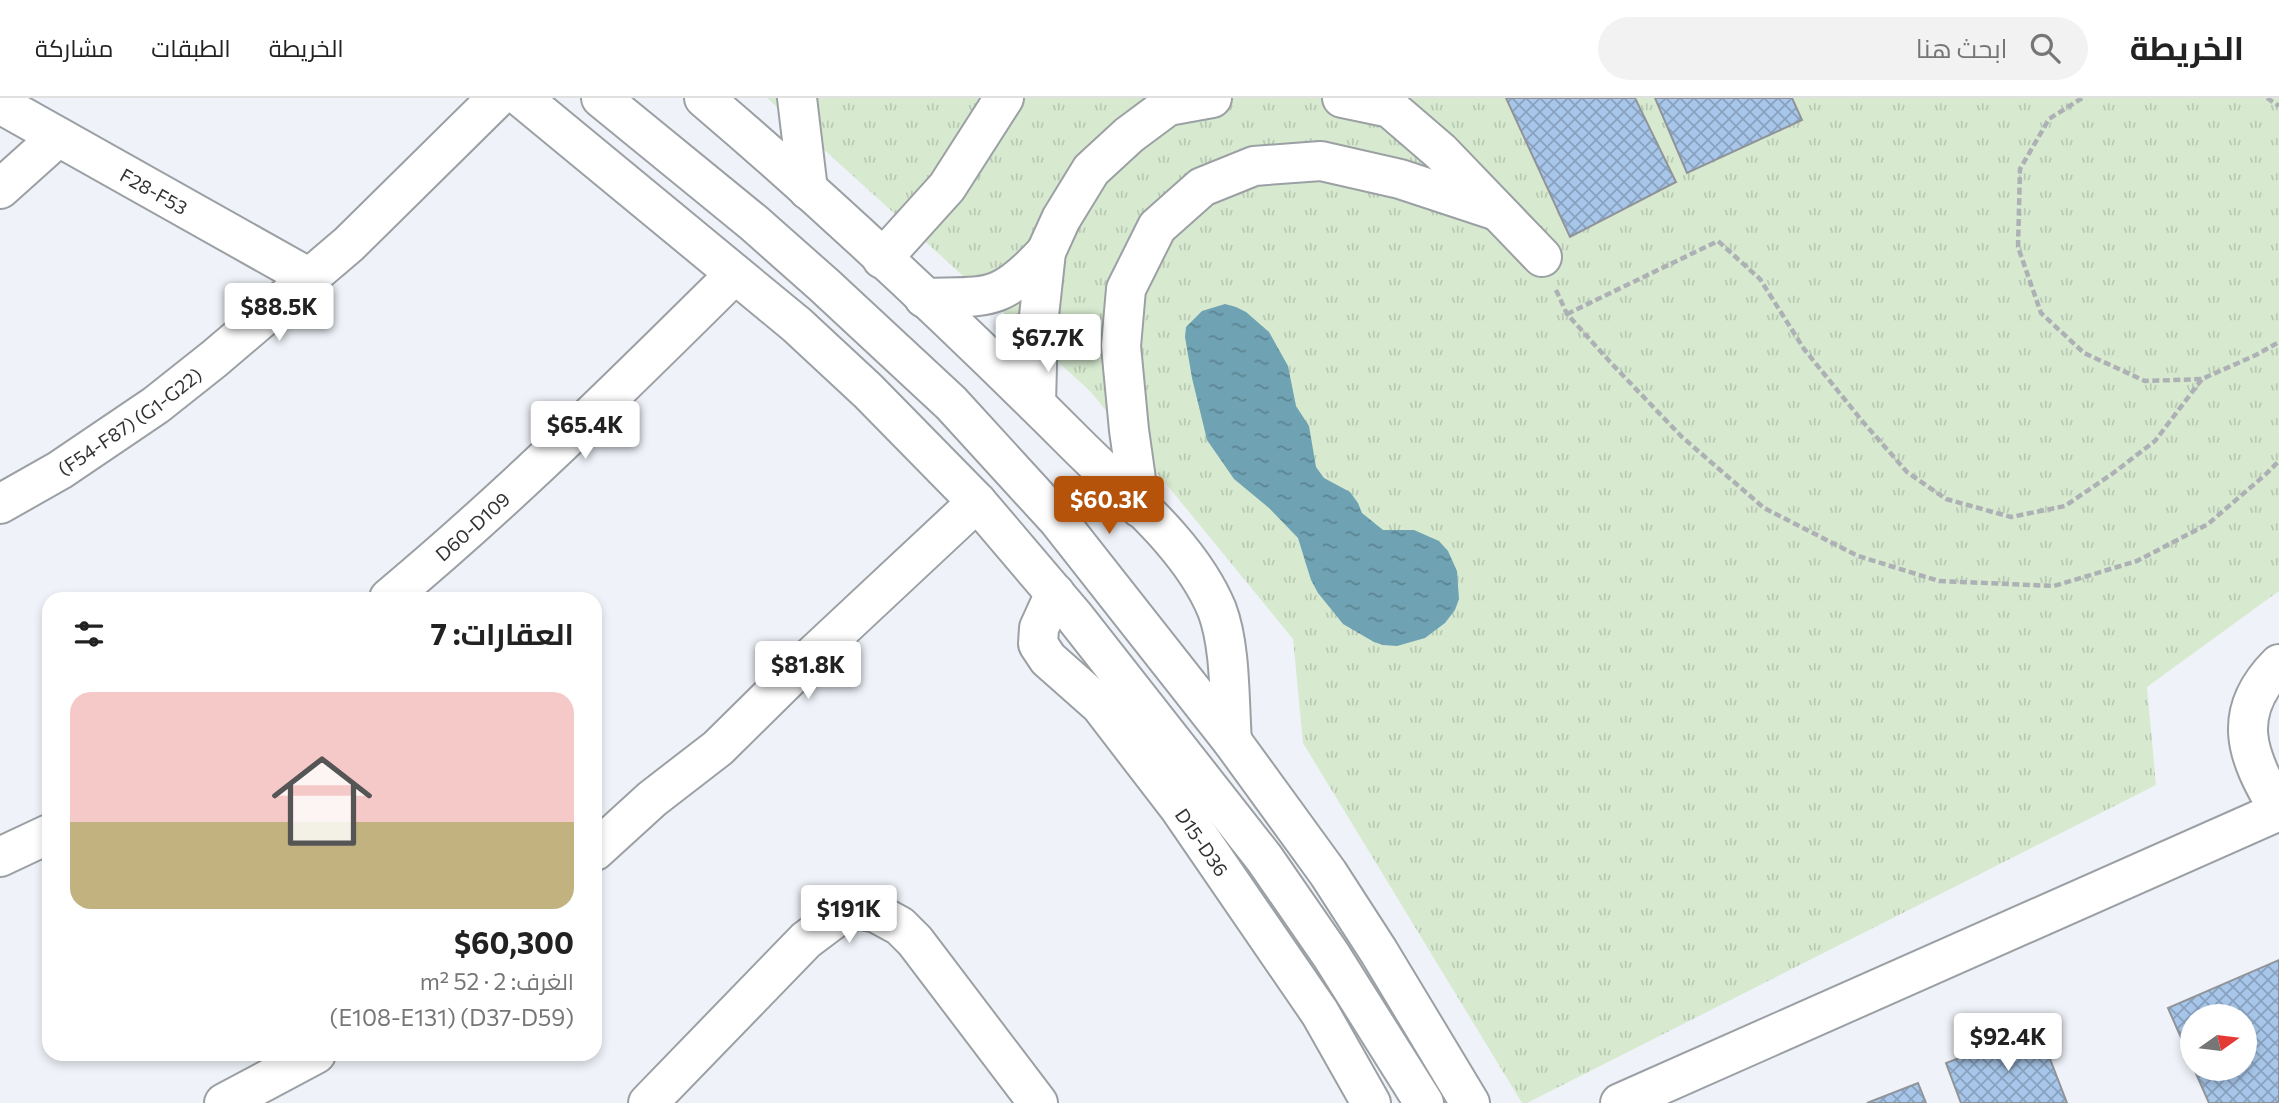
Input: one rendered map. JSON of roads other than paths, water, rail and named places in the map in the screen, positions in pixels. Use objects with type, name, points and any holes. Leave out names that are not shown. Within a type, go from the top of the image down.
[{"type":"street","name":"(F54-F87) (G1-G22)","points":[[0,504],[60,470],[156,405],[214,359],[349,244],[497,98]]},
{"type":"street","points":[[522,98],[797,325],[868,391],[977,502],[1055,593],[1264,858],[1331,955],[1424,1103]]},
{"type":"street","points":[[601,98],[764,232],[951,403],[1058,520],[1232,741],[1328,873],[1470,1103]]},
{"type":"street","points":[[704,98],[808,190],[1036,404],[1159,526],[1198,573],[1217,611],[1226,652],[1232,741]]},
{"type":"street","points":[[797,98],[808,190]]},
{"type":"street","points":[[882,259],[947,187],[1004,98]]},
{"type":"street","points":[[1036,404],[1038,325],[1046,252],[1060,219],[1091,170],[1170,102],[1212,98]]},
{"type":"street","points":[[1342,98],[1390,108],[1441,152],[1542,257]]},
{"type":"street","name":"F28-F53","points":[[0,104],[308,277]]},
{"type":"street","points":[[0,189],[58,137]]},
{"type":"street","points":[[1140,508],[1121,346],[1126,289],[1157,228],[1202,187],[1254,166],[1321,161],[1400,179],[1497,211]]},
{"type":"street","points":[[924,298],[977,297],[1000,292],[1018,281],[1046,252]]},
{"type":"street","name":"D60-D109","points":[[396,592],[472,528],[735,274]]},
{"type":"street","points":[[602,845],[652,800],[718,748],[977,502]]},
{"type":"street","name":"D15-D36","points":[[1055,593],[1039,628],[1038,644],[1048,659],[1100,705],[1180,809],[1320,1013],[1371,1103]]},
{"type":"street","points":[[1620,1103],[2279,810],[2255,763],[2247,736],[2250,705],[2264,679],[2279,664]]},
{"type":"street","points":[[0,857],[42,837]]},
{"type":"street","points":[[648,1103],[806,940],[834,919],[849,911],[862,910],[889,918],[915,941],[1038,1103]]},
{"type":"street","points":[[224,1103],[303,1061]]},
{"type":"water","points":[[1225,304],[1246,312],[1269,332],[1288,366],[1296,406],[1309,426],[1316,467],[1324,478],[1350,492],[1362,513],[1383,530],[1414,530],[1439,541],[1448,551],[1457,571],[1459,599],[1445,623],[1425,638],[1397,646],[1383,645],[1343,624],[1311,580],[1298,538],[1269,508],[1234,479],[1207,440],[1192,378],[1185,337],[1186,327],[1202,311]]}]
